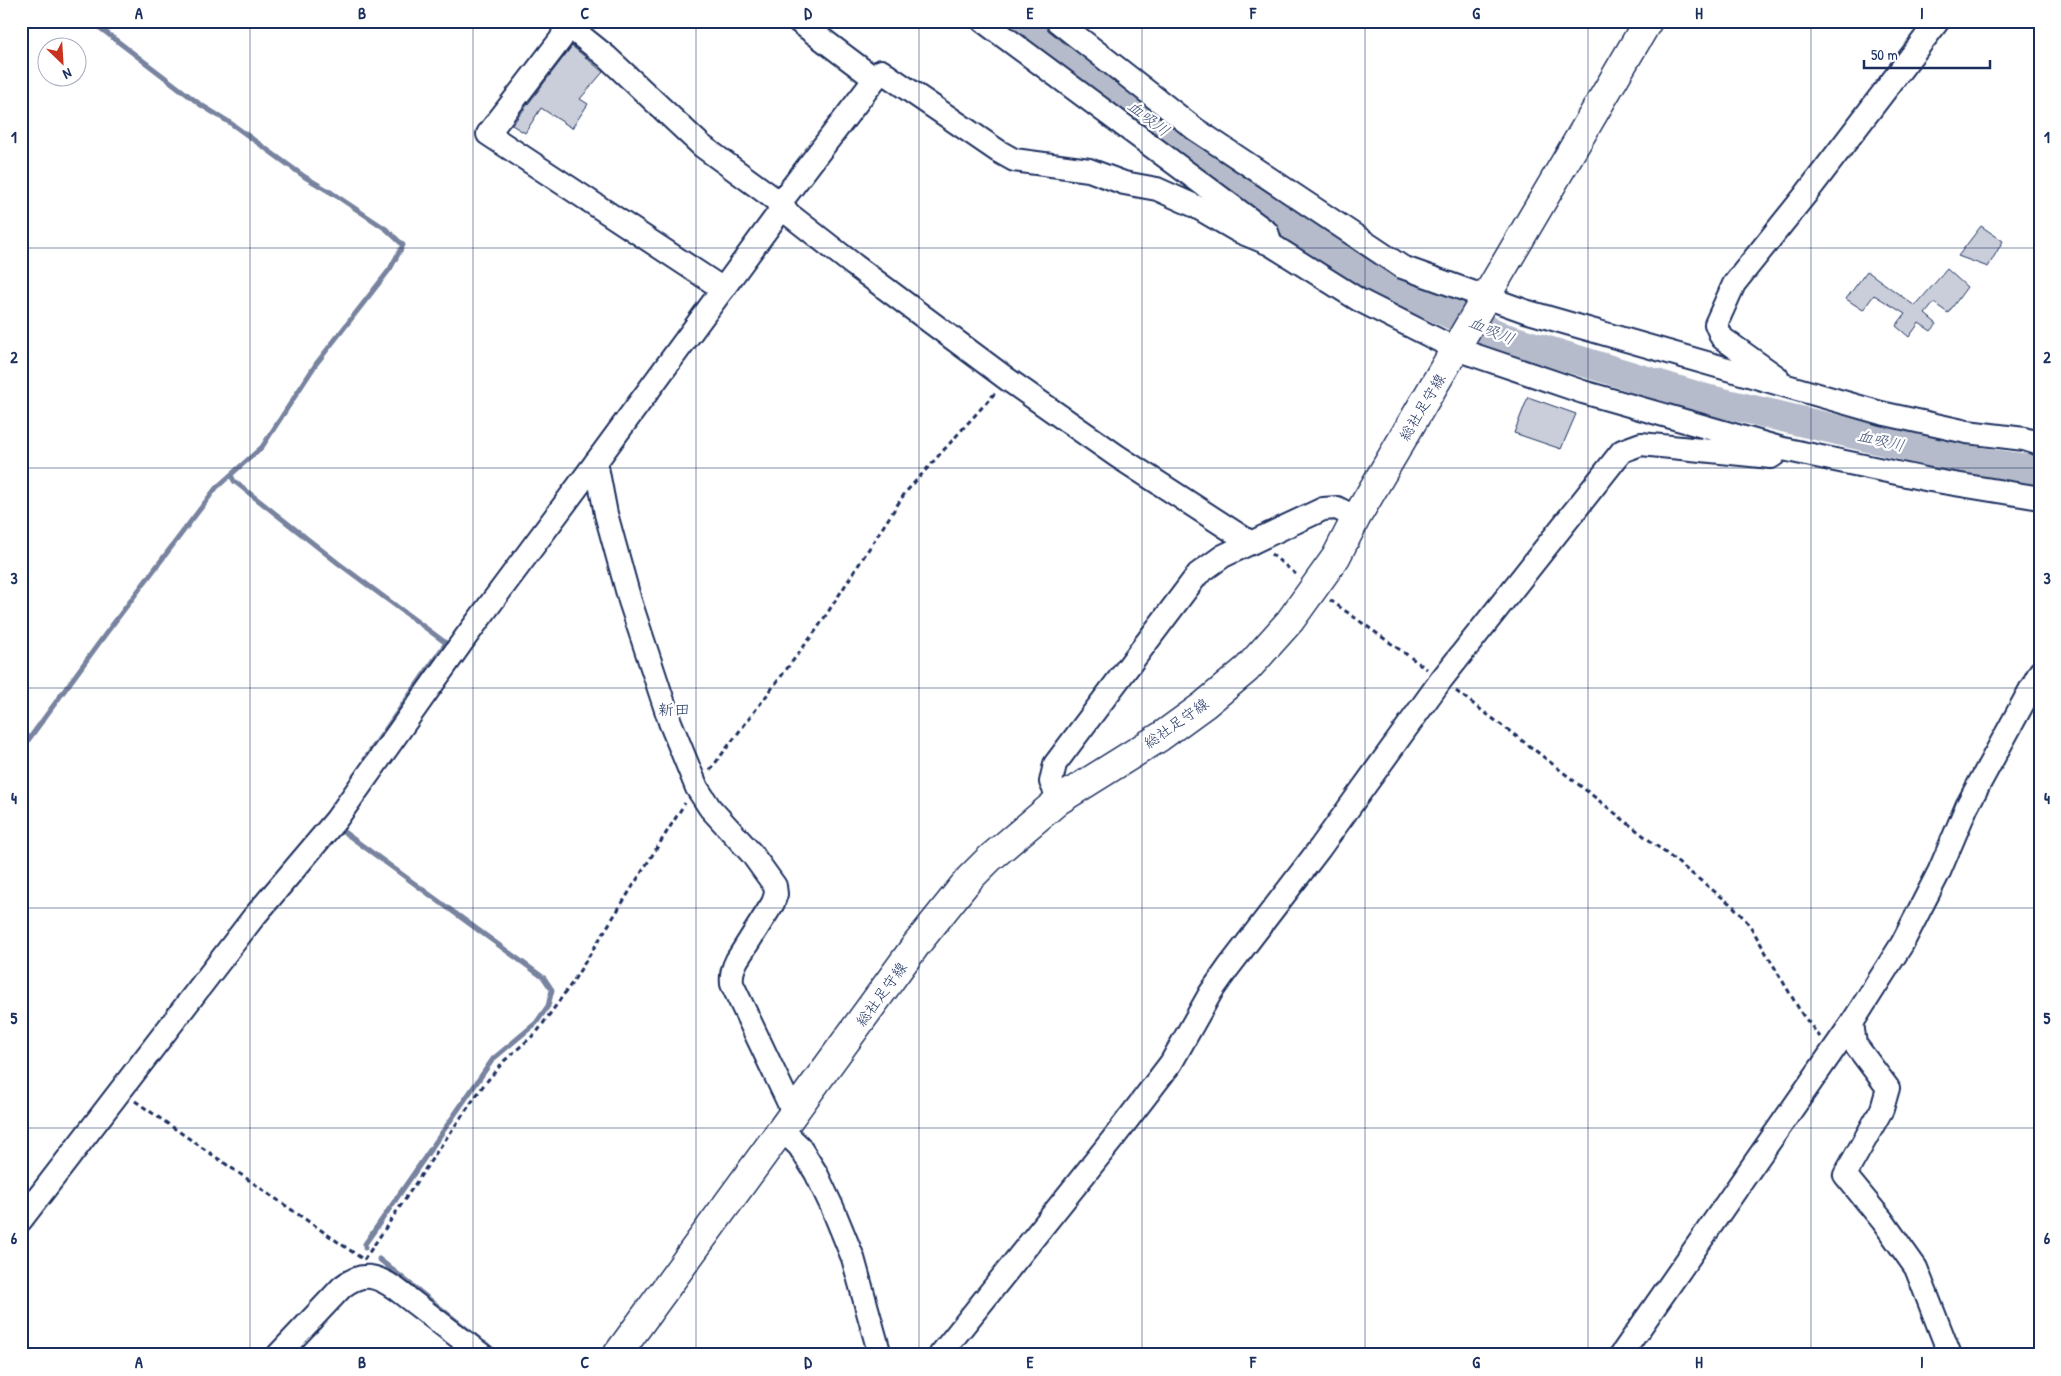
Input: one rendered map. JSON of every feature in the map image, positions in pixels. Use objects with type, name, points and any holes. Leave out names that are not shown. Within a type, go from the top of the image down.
[{"type":"main road","name":"総社足守線","points":[[617,1355],[916,945],[952,899],[989,859],[1059,800],[1160,737],[1204,705],[1247,669],[1290,621],[1336,556],[1356,518],[1645,22]]},
{"type":"street","points":[[798,21],[875,79]]},
{"type":"street","points":[[983,21],[1268,232],[1270,244]]},
{"type":"street","points":[[1057,21],[1194,129],[1402,267],[1484,301],[1881,413],[1967,432],[2024,439],[2040,444]]},
{"type":"street","points":[[1791,387],[1722,338],[1716,324],[1724,302],[1750,262],[1806,194],[1938,21]]},
{"type":"street","points":[[723,288],[488,134],[561,39],[567,23],[607,57],[702,146],[780,203],[790,215],[854,265],[1008,379],[1117,456],[1253,542]]},
{"type":"street","points":[[21,1220],[253,918],[336,820],[465,638],[778,214],[780,203],[881,71],[1014,160],[1089,170],[1124,183],[1157,189],[1196,206],[1238,230],[1270,244],[1359,300],[1459,344],[1583,392],[1783,449],[1930,480],[2040,498]]},
{"type":"street","points":[[940,1355],[1112,1140],[1171,1063],[1211,992],[1228,968],[1320,848],[1441,680],[1622,451],[1641,444],[1771,457],[1783,449]]},
{"type":"street","points":[[596,462],[606,514],[630,601],[670,722],[697,788],[710,808],[752,854],[775,886],[776,894],[773,903],[732,969],[732,984],[788,1122],[799,1146],[816,1173],[853,1258],[880,1355]]},
{"type":"street","points":[[1059,800],[1051,782],[1055,764],[1198,574],[1223,556],[1323,509],[1337,508],[1356,518]]},
{"type":"street","points":[[1621,1355],[1852,1022],[1906,936],[1939,872],[1967,806],[2040,672]]},
{"type":"street","points":[[1852,1022],[1855,1044],[1888,1088],[1882,1109],[1845,1176],[1882,1220],[1916,1268],[1950,1355]]},
{"type":"street","points":[[278,1355],[342,1287],[352,1279],[373,1277],[382,1279],[396,1289],[482,1355]]},
{"type":"path","points":[[120,1091],[364,1260],[483,1086],[504,1061],[537,1032],[572,983],[684,805],[817,629],[905,493],[1008,379]]},
{"type":"path","points":[[1253,542],[1536,751],[1732,906],[1749,924],[1802,1014],[1833,1049]]},
{"type":"building","points":[[572,46],[603,72],[580,99],[588,104],[572,128],[541,108],[525,133],[512,125]]},
{"type":"building","points":[[1981,226],[2003,241],[1988,267],[1958,256]]},
{"type":"building","points":[[1947,269],[1967,287],[1948,313],[1934,303],[1925,314],[1937,324],[1931,331],[1919,323],[1909,337],[1896,326],[1905,314],[1874,295],[1863,310],[1846,299],[1867,271],[1915,306]]},
{"type":"building","points":[[1528,397],[1576,414],[1561,449],[1514,433]]},
{"type":"waterway","points":[[21,750],[216,488],[262,447],[316,364],[390,269],[403,245],[386,229],[305,177],[229,122],[201,105],[91,21]]},
{"type":"waterway","name":"血吸川","points":[[1019,21],[1197,156],[1339,259],[1405,293],[1502,337],[1706,399],[1966,460],[2040,471]]},
{"type":"waterway","points":[[231,475],[234,481],[338,563],[446,643],[365,759]]},
{"type":"waterway","points":[[337,827],[544,978],[552,990],[548,1006],[536,1023],[493,1059],[365,1244],[365,1248]]},
{"type":"waterway","points":[[379,1259],[479,1339]]},
{"type":"waterway","points":[[486,1344],[499,1355]]},
{"type":"district","name":"新田","points":[[674,709]]}]
